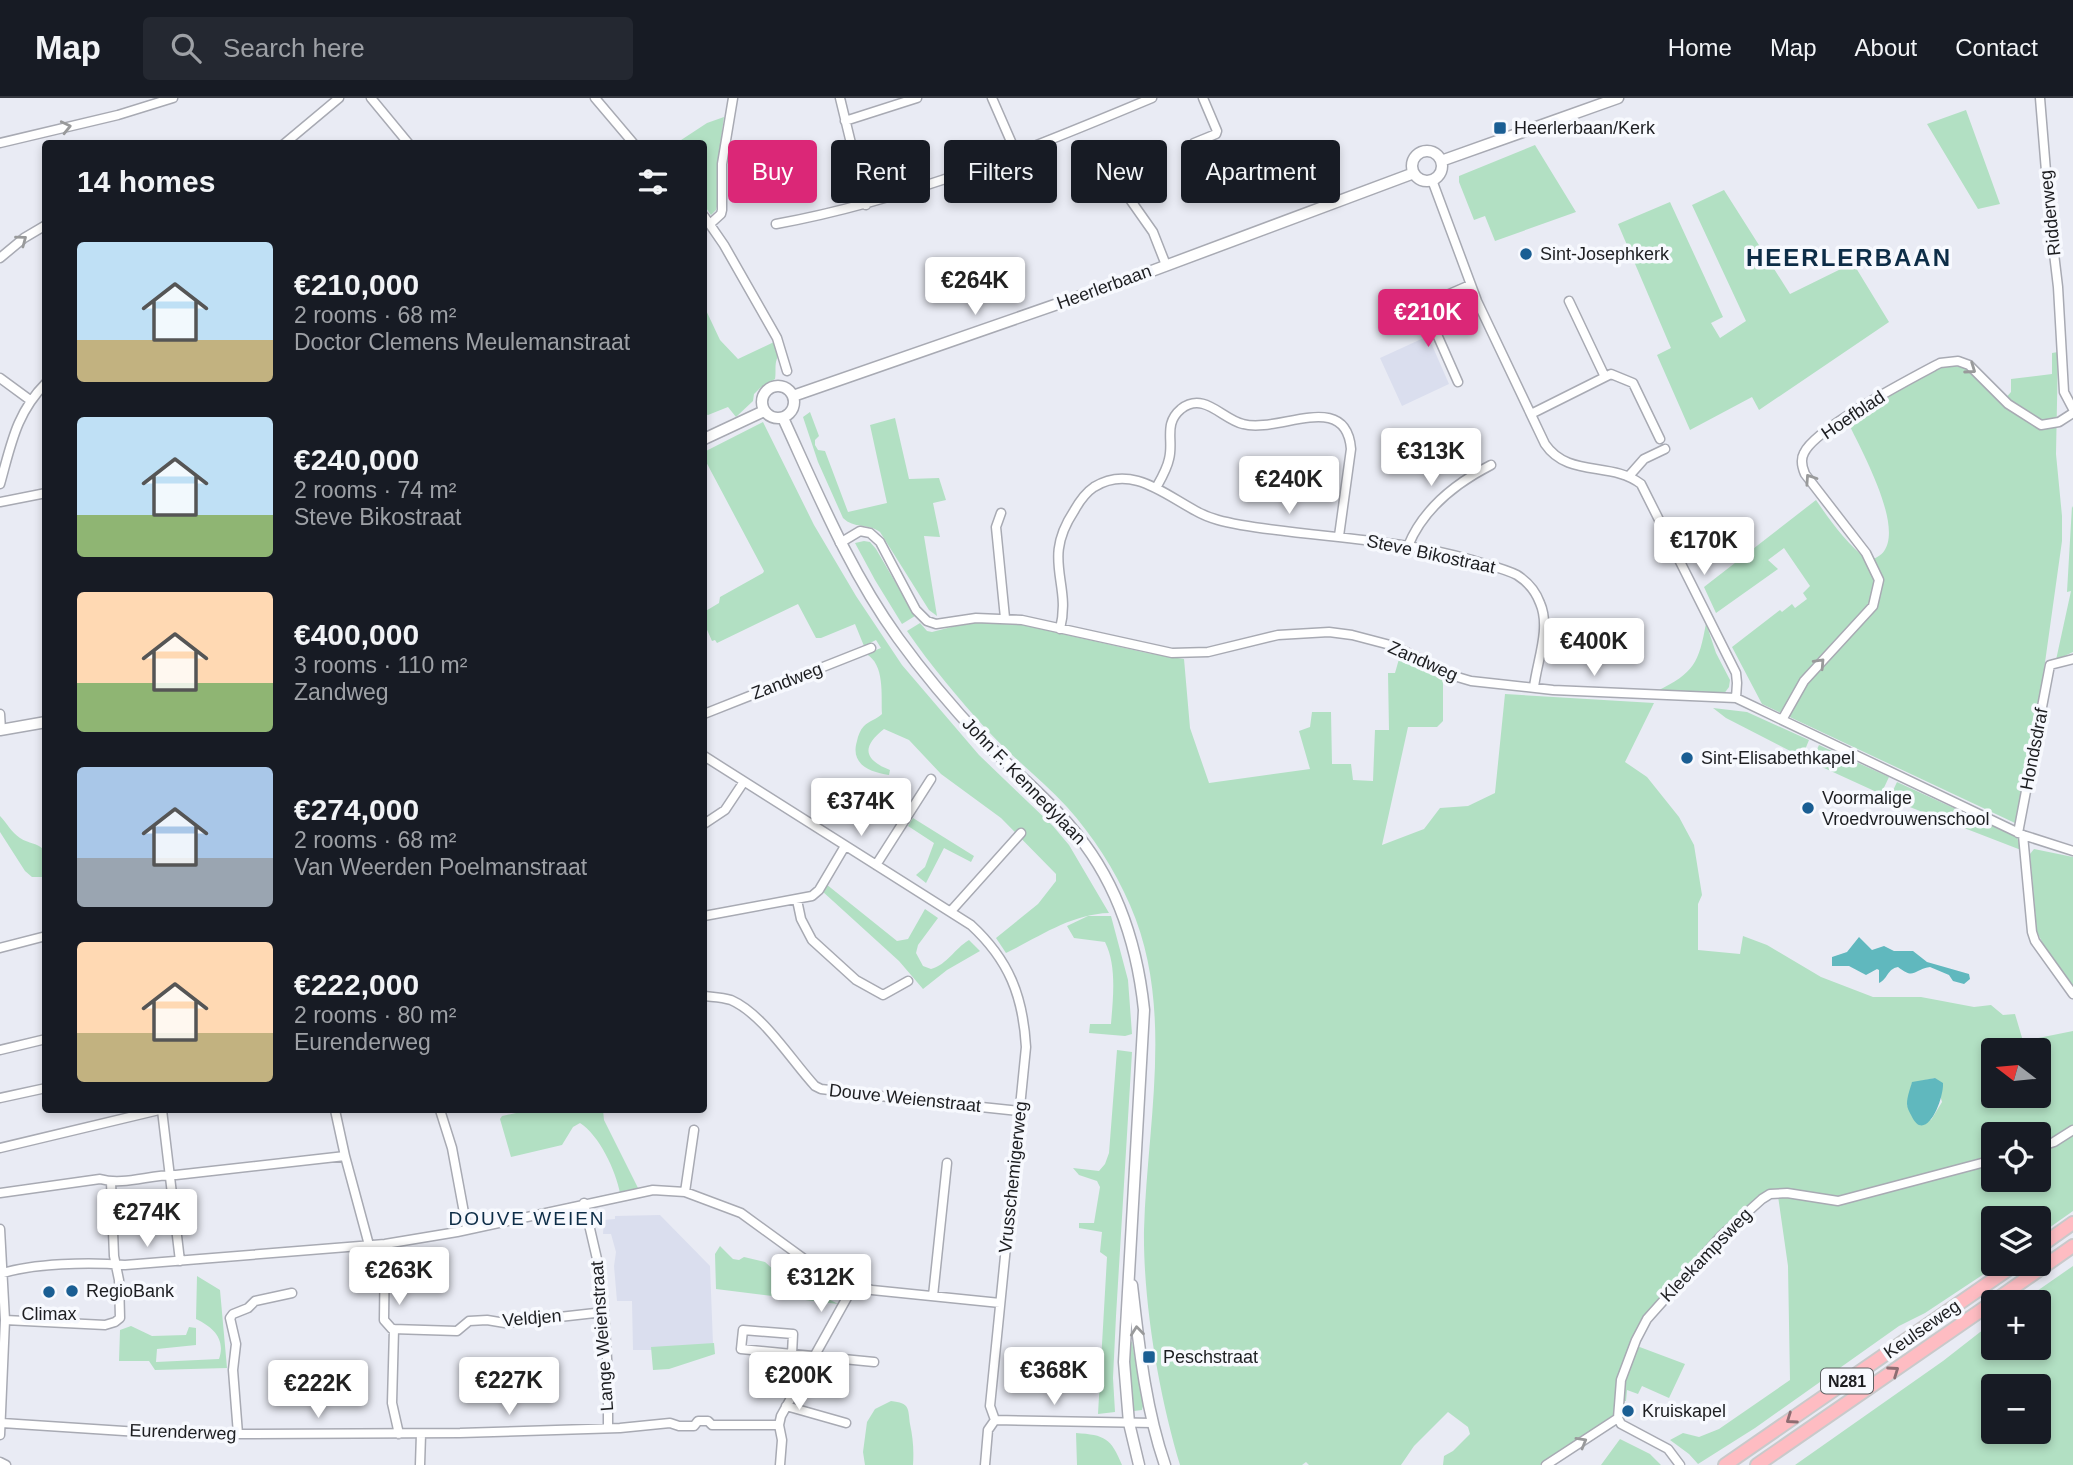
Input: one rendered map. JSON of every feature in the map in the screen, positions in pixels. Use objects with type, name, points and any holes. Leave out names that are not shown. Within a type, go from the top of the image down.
[{"type":"highway","points":[[2051,1239],[2073,1223]]},
{"type":"highway","name":"Keulseweg","points":[[2010,1290],[2073,1247]]},
{"type":"highway","name":"Keulseweg","points":[[1725,1465],[1998,1276]]},
{"type":"highway","name":"Keulseweg","points":[[1757,1465],[1981,1310]]},
{"type":"street","points":[[0,143],[173,98]]},
{"type":"street","points":[[289,140],[339,98]]},
{"type":"street","points":[[371,98],[406,140]]},
{"type":"street","points":[[595,98],[631,140]]},
{"type":"street","points":[[710,224],[721,215],[722,210],[722,164],[733,98]]},
{"type":"street","points":[[840,98],[866,205]]},
{"type":"street","points":[[845,121],[917,98]]},
{"type":"street","points":[[992,98],[1010,140]]},
{"type":"street","points":[[1048,140],[1152,98]]},
{"type":"street","points":[[1203,98],[1217,131],[1204,140]]},
{"type":"street","points":[[1441,162],[1618,98]]},
{"type":"street","name":"Ridderweg","points":[[2040,98],[2058,287],[2064,392],[2073,411]]},
{"type":"street","points":[[1421,152],[1435,153],[1441,162],[1439,174],[1432,180],[1422,180],[1414,173],[1412,166],[1413,159],[1421,152]]},
{"type":"street","name":"Heerlerbaan","points":[[793,396],[1166,265],[1414,173]]},
{"type":"street","points":[[776,224],[866,205],[944,179]]},
{"type":"street","points":[[1432,180],[1470,285],[1545,444],[1558,460],[1629,476],[1641,484],[1736,673],[1735,698]]},
{"type":"street","points":[[1133,203],[1153,232],[1166,265]]},
{"type":"street","points":[[707,220],[777,338],[787,371]]},
{"type":"street","points":[[0,258],[42,227]]},
{"type":"street","points":[[1458,382],[1424,305],[1470,285]]},
{"type":"street","points":[[1569,300],[1605,377]]},
{"type":"street","name":"Hoefblad","points":[[1783,720],[1804,681],[1873,606],[1879,580],[1866,553],[1805,474],[1802,458],[1808,446],[1870,401],[1940,362],[1958,360],[1969,365],[2008,404],[2041,425],[2059,422],[2073,411]]},
{"type":"street","points":[[1531,414],[1611,374],[1633,383],[1660,439]]},
{"type":"street","points":[[0,378],[30,400]]},
{"type":"street","points":[[0,484],[17,425],[30,400],[42,387]]},
{"type":"street","points":[[772,387],[787,388],[793,396],[793,409],[783,418],[773,418],[764,411],[763,398],[772,387]]},
{"type":"street","points":[[1156,488],[1170,457],[1169,427],[1176,414],[1188,405],[1209,405],[1237,422],[1256,427],[1314,416],[1326,417],[1340,423],[1350,440],[1351,449],[1339,536]]},
{"type":"street","points":[[707,438],[764,411]]},
{"type":"street","name":"John F. Kennedylaan","points":[[783,418],[840,543],[869,596],[932,683],[983,740],[1070,825],[1097,863],[1118,903],[1134,948],[1143,1010],[1124,1362],[1129,1423],[1139,1465]]},
{"type":"street","points":[[1629,476],[1644,459],[1665,449]]},
{"type":"street","points":[[1408,546],[1414,532],[1434,506],[1466,479],[1491,465]]},
{"type":"street","name":"Steve Bikostraat","points":[[1060,629],[1063,609],[1057,549],[1063,530],[1082,498],[1095,487],[1116,478],[1133,479],[1156,488],[1196,512],[1222,521],[1408,546],[1505,570],[1524,580],[1542,606],[1544,622],[1534,687]]},
{"type":"street","points":[[0,502],[42,494]]},
{"type":"street","points":[[1001,513],[996,527],[1005,618]]},
{"type":"street","name":"Zandweg","points":[[840,543],[860,531],[874,536],[880,542],[916,610],[927,621],[936,624],[976,618],[1005,618],[1172,653],[1208,652],[1278,635],[1319,632],[1352,635],[1394,646],[1463,679],[1642,696],[1735,698],[2021,834],[2073,851]]},
{"type":"street","name":"Zandweg","points":[[707,714],[871,648]]},
{"type":"street","name":"Hondsdraf","points":[[2021,834],[2050,665],[2073,659]]},
{"type":"street","points":[[0,714],[1,730],[42,723]]},
{"type":"street","name":"Vrusschemigerweg","points":[[707,758],[951,911],[988,940],[1002,958],[1017,990],[1026,1047],[990,1406],[995,1420],[988,1430],[985,1465]]},
{"type":"street","points":[[876,865],[931,779]]},
{"type":"street","points":[[707,822],[725,810],[743,783]]},
{"type":"street","points":[[951,911],[1021,833]]},
{"type":"street","points":[[2021,834],[2032,932],[2035,941],[2073,994]]},
{"type":"street","points":[[707,915],[812,896],[845,845]]},
{"type":"street","points":[[797,900],[801,919],[812,940],[856,980],[883,995],[908,981]]},
{"type":"street","points":[[0,948],[42,937]]},
{"type":"street","name":"Douve Weienstraat","points":[[707,996],[725,998],[746,1009],[814,1086],[821,1089],[922,1101],[928,1104],[943,1103],[1019,1111]]},
{"type":"street","points":[[0,1050],[42,1040]]},
{"type":"street","points":[[0,1098],[42,1089]]},
{"type":"street","points":[[0,1148],[147,1113]]},
{"type":"street","points":[[160,1113],[180,1261]]},
{"type":"street","points":[[336,1113],[369,1245]]},
{"type":"street","points":[[441,1113],[452,1148],[467,1229]]},
{"type":"street","points":[[685,1192],[694,1130]]},
{"type":"street","points":[[2051,1143],[2073,1130]]},
{"type":"street","points":[[0,1193],[100,1179],[111,1182],[345,1156]]},
{"type":"street","points":[[933,1296],[947,1163]]},
{"type":"street","name":"Kleekampsweg","points":[[1618,1418],[1621,1380],[1636,1339],[1647,1319],[1722,1235],[1762,1199],[1770,1194],[1787,1193],[1838,1201],[1981,1163]]},
{"type":"street","points":[[5,1320],[105,1325],[120,1318],[122,1311],[115,1264],[111,1182]]},
{"type":"street","points":[[2,1274],[29,1268],[180,1261],[385,1244],[643,1191],[685,1192],[741,1213],[818,1269],[854,1285],[872,1290],[1000,1303]]},
{"type":"street","name":"Lange Weienstraat","points":[[584,1203],[597,1259],[604,1312],[608,1428]]},
{"type":"street","points":[[0,1229],[5,1320],[0,1435]]},
{"type":"street","points":[[385,1244],[384,1320],[387,1326],[394,1329],[392,1403],[399,1434]]},
{"type":"street","name":"John F. Kennedylaan","points":[[1130,1267],[1139,1353],[1153,1423],[1165,1465]]},
{"type":"street","points":[[780,1465],[782,1440],[779,1424],[786,1406],[854,1285]]},
{"type":"street","points":[[237,1434],[233,1370],[236,1344],[230,1318],[255,1301],[292,1293]]},
{"type":"street","name":"Veldjen","points":[[394,1329],[457,1331],[469,1321],[505,1322],[604,1312]]},
{"type":"street","points":[[792,1354],[793,1334],[743,1329],[741,1349],[792,1354],[813,1356],[874,1362]]},
{"type":"street","points":[[786,1406],[846,1423]]},
{"type":"street","points":[[1548,1465],[1618,1418],[1621,1424],[1668,1449],[1681,1465]]},
{"type":"street","points":[[995,1420],[1153,1423]]},
{"type":"street","name":"Eurenderweg","points":[[2,1423],[139,1432],[237,1434],[421,1434],[608,1428],[670,1423],[694,1426],[698,1421],[708,1421],[712,1425],[779,1424]]},
{"type":"street","points":[[420,1465],[421,1434]]},
{"type":"street","points":[[0,1462],[6,1465]]},
{"type":"shaded area","points":[[1428,336],[1449,384],[1402,406],[1380,358]]},
{"type":"shaded area","points":[[660,1215],[710,1266],[713,1344],[662,1350],[633,1350],[632,1301],[617,1301],[614,1266],[616,1252],[611,1234],[603,1234],[604,1220],[615,1219],[615,1216]]},
{"type":"green space","points":[[1966,110],[2000,204],[1978,209],[1927,124]]},
{"type":"green space","points":[[724,117],[719,153],[718,203],[711,215],[707,209],[707,140],[681,140],[707,123]]},
{"type":"green space","points":[[1535,145],[1576,212],[1495,241],[1485,216],[1474,220],[1459,176]]},
{"type":"green space","points":[[1724,190],[1790,294],[1853,263],[1889,322],[1759,410],[1752,397],[1690,430],[1657,355],[1671,348],[1618,224],[1670,202],[1723,317],[1711,323],[1720,338],[1746,321],[1692,205]]},
{"type":"green space","points":[[707,312],[720,340],[738,359],[774,342],[778,352],[775,379],[760,388],[754,394],[753,401],[736,417],[728,407],[708,415]]},
{"type":"green space","points":[[2058,352],[2056,454],[2062,541],[2034,741],[2015,823],[1762,704],[1732,647],[1780,610],[1782,612],[1792,604],[1795,608],[1807,599],[1803,593],[1810,586],[1784,548],[1768,560],[1778,569],[1716,613],[1704,587],[1816,500],[1860,554],[1868,560],[1883,553],[1889,539],[1888,520],[1874,476],[1849,424],[1893,392],[1945,365],[1964,367],[2002,402],[2011,392],[2011,379],[2052,374],[2052,353]]},
{"type":"green space","points":[[810,412],[819,436],[815,445],[818,450],[825,451],[848,512],[887,503],[870,425],[895,418],[909,479],[939,478],[946,500],[933,503],[940,537],[924,536],[937,616],[929,610],[880,532],[852,524],[843,518],[818,462],[803,417]]},
{"type":"green space","points":[[763,422],[814,525],[856,596],[902,665],[979,755],[1053,826],[1069,845],[1109,913],[1068,922],[1006,953],[996,938],[1038,904],[1056,881],[1056,874],[1001,818],[941,774],[909,740],[884,729],[872,742],[869,752],[875,762],[890,770],[889,775],[863,766],[856,756],[857,739],[866,724],[882,714],[879,672],[866,654],[881,648],[876,640],[864,646],[855,624],[816,638],[798,604],[717,643],[712,641],[707,630],[707,610],[719,603],[720,597],[764,571],[707,464],[707,450]]},
{"type":"green space","points":[[2072,506],[2073,652],[2056,660],[2071,591],[2067,592]]},
{"type":"green space","points":[[870,542],[876,549],[915,616],[902,624],[855,543]]},
{"type":"green space","points":[[920,623],[927,631],[967,623],[1014,623],[1184,659],[1190,728],[1209,783],[1310,769],[1299,731],[1310,727],[1312,712],[1331,712],[1332,764],[1351,764],[1353,780],[1373,781],[1375,730],[1389,730],[1388,673],[1395,673],[1399,659],[1443,680],[1443,721],[1437,727],[1408,727],[1382,845],[1424,829],[1440,808],[1468,806],[1495,793],[1505,694],[1654,703],[1625,762],[1647,777],[1679,817],[1694,845],[1702,895],[1698,904],[1698,950],[1740,954],[1743,936],[1767,945],[1821,977],[1873,997],[1921,997],[1974,1007],[1991,1005],[2003,1015],[2015,1014],[2022,1038],[1981,1038],[1981,1108],[2051,1108],[2051,1038],[2038,1038],[2073,1031],[2073,1211],[2051,1227],[2051,1206],[1981,1206],[1981,1276],[1925,1313],[1899,1326],[1755,1428],[1698,1464],[1670,1440],[1683,1433],[1699,1437],[1719,1429],[1790,1380],[1788,1266],[1778,1196],[1771,1197],[1724,1241],[1647,1324],[1637,1346],[1685,1364],[1669,1398],[1642,1386],[1638,1394],[1627,1390],[1626,1401],[1617,1401],[1615,1415],[1610,1421],[1540,1465],[1443,1465],[1444,1456],[1470,1434],[1468,1427],[1448,1412],[1414,1446],[1401,1465],[1309,1465],[1306,1462],[1302,1465],[1180,1465],[1159,1379],[1146,1288],[1144,1230],[1153,1107],[1155,1024],[1152,984],[1144,944],[1124,892],[1086,830],[1067,807],[987,730],[907,631]],"holes":[[[1935,1078],[1942,1102],[1931,1120],[1907,1106],[1912,1083]]]},
{"type":"green space","points":[[1706,623],[1716,653],[1730,680],[1729,687],[1723,695],[1657,691],[1679,678],[1693,665],[1701,648]]},
{"type":"green space","points":[[1713,708],[1747,712],[1809,740],[1802,757],[1726,718]]},
{"type":"green space","points":[[1819,745],[1889,777],[1881,794],[1811,762]]},
{"type":"green space","points":[[1897,782],[2017,837],[2021,850],[1889,799]]},
{"type":"green space","points":[[0,816],[17,836],[42,848],[42,877],[32,877],[25,871],[0,832]]},
{"type":"green space","points":[[913,818],[974,856],[971,862],[944,848],[926,883],[916,875],[925,867],[934,843],[908,826]]},
{"type":"green space","points":[[2034,849],[2073,857],[2073,988],[2037,932],[2030,854]]},
{"type":"green space","points":[[826,884],[897,941],[908,939],[925,909],[938,918],[918,945],[916,953],[923,966],[931,969],[937,967],[969,940],[980,951],[947,970],[923,989],[899,961],[822,891]]},
{"type":"green space","points":[[1088,916],[1111,916],[1128,980],[1132,1034],[1125,1036],[1089,1033],[1090,1024],[1111,1024],[1113,982],[1109,951],[1105,942],[1074,938],[1067,926]]},
{"type":"green space","points":[[1117,1050],[1132,1052],[1113,1378],[1115,1412],[1098,1414],[1107,1257],[1100,1252],[1102,1232],[1079,1228],[1079,1223],[1094,1223],[1100,1187],[1097,1181],[1079,1175],[1073,1168],[1099,1171],[1105,1164],[1109,1153]]},
{"type":"green space","points":[[516,1113],[603,1113],[604,1120],[639,1190],[620,1193],[606,1154],[594,1136],[580,1123],[573,1127],[562,1145],[511,1157],[500,1119],[502,1116]]},
{"type":"green space","points":[[720,1246],[733,1259],[744,1257],[765,1262],[775,1271],[838,1304],[716,1289],[715,1254]]},
{"type":"green space","points":[[2073,1266],[2073,1465],[1795,1465],[1981,1331],[1981,1360],[2051,1360],[2051,1290],[2038,1290]]},
{"type":"green space","points":[[197,1276],[220,1290],[227,1368],[155,1370],[149,1361],[119,1361],[120,1330],[131,1326],[152,1336],[186,1335],[189,1327],[196,1328],[196,1345],[157,1349],[156,1362],[219,1359],[221,1345],[216,1334],[196,1319]]},
{"type":"green space","points":[[1130,1341],[1143,1406],[1142,1410],[1134,1411],[1129,1389]]},
{"type":"green space","points":[[714,1343],[715,1354],[669,1369],[653,1370],[651,1347]]},
{"type":"green space","points":[[891,1401],[902,1403],[908,1410],[913,1465],[865,1465],[863,1452],[867,1422],[875,1409]]},
{"type":"green space","points":[[1076,1433],[1094,1435],[1106,1440],[1122,1465],[1077,1465]]},
{"type":"green space","points":[[1620,1439],[1650,1454],[1661,1465],[1601,1465]]},
{"type":"water","points":[[1859,937],[1872,950],[1884,946],[1894,951],[1913,951],[1927,962],[1969,974],[1970,979],[1964,984],[1953,981],[1949,975],[1930,967],[1911,974],[1898,967],[1879,983],[1877,969],[1866,975],[1849,966],[1832,966],[1832,957],[1847,952]]},
{"type":"water","points":[[1935,1078],[1943,1083],[1937,1109],[1928,1123],[1916,1123],[1907,1104],[1912,1082]]},
{"type":"place","name":"Heerlerbaan/Kerk","points":[[1500,128]]},
{"type":"place","name":"Sint-Josephkerk","points":[[1526,254]]},
{"type":"place","name":"Sint-Elisabethkapel","points":[[1687,758]]},
{"type":"place","name":"Voormalige Vroedvrouwenschool","points":[[1808,808]]},
{"type":"place","name":"RegioBank","points":[[72,1291]]},
{"type":"place","name":"Climax","points":[[49,1292]]},
{"type":"place","name":"Peschstraat","points":[[1149,1357]]},
{"type":"place","name":"Kruiskapel","points":[[1628,1411]]},
{"type":"district","name":"HEERLERBAAN","points":[[1849,257]]},
{"type":"district","name":"DOUVE WEIEN","points":[[527,1218]]}]
